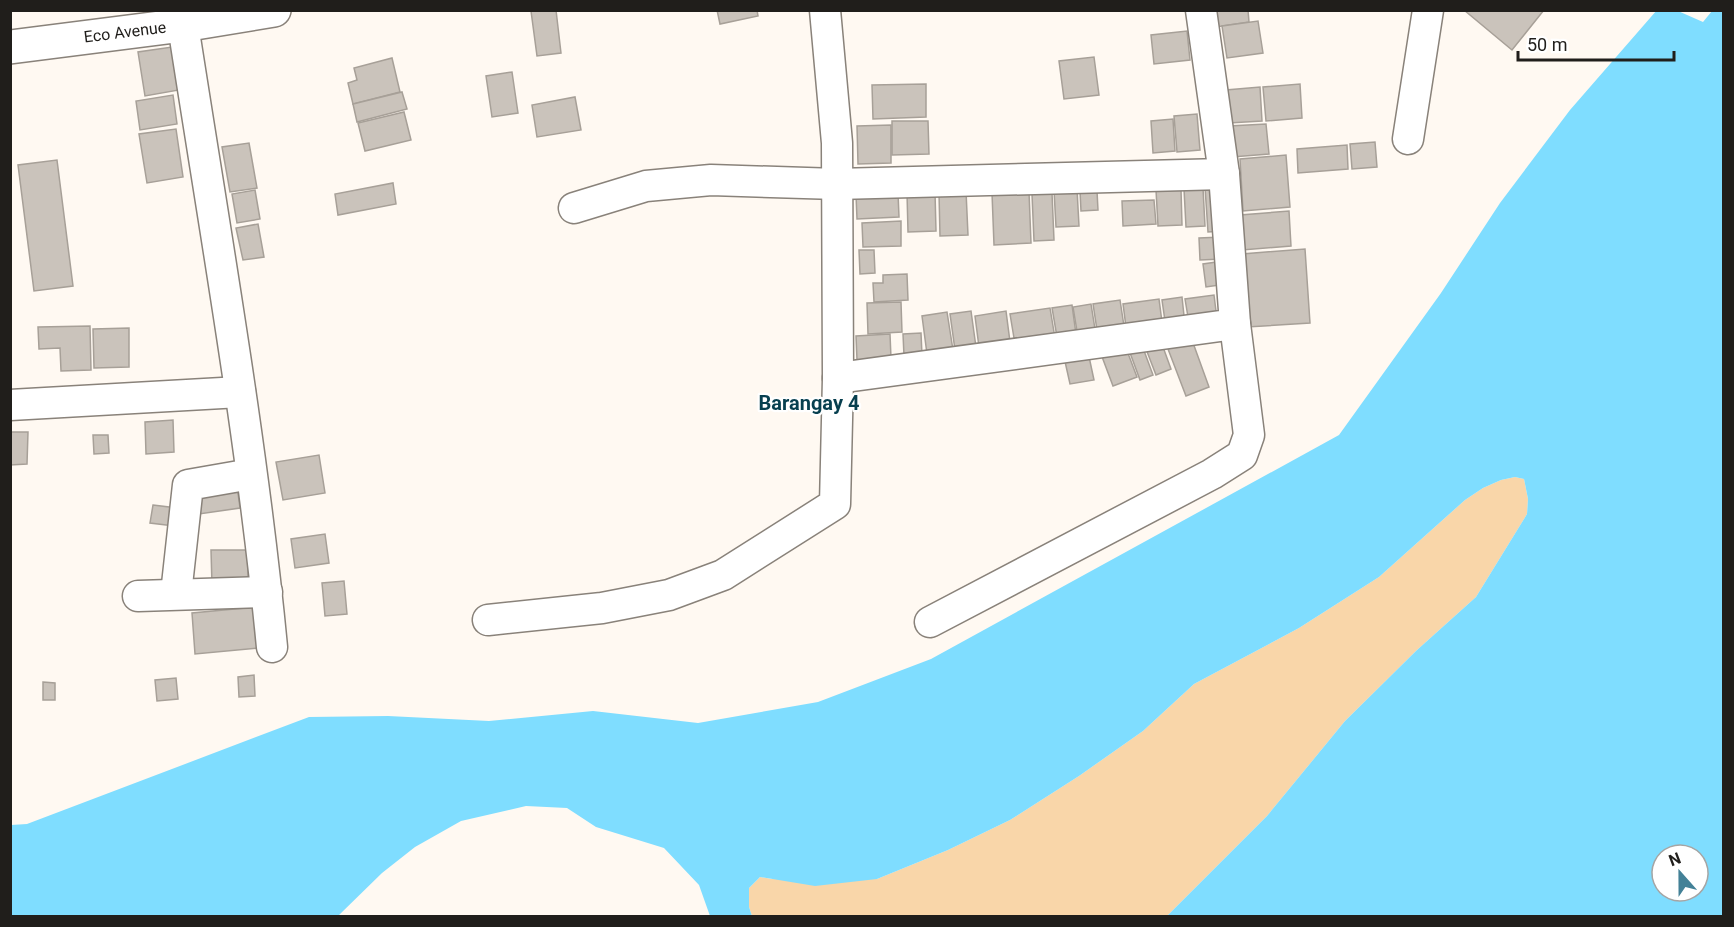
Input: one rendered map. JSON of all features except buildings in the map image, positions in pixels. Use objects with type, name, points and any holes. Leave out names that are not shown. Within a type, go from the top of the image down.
[{"type":"main road","name":"Eco Avenue","points":[[10,47],[183,25],[274,10]]},
{"type":"street","points":[[488,620],[602,608],[669,595],[723,575],[835,504],[838,378],[837,143],[825,10]]},
{"type":"street","points":[[930,622],[1212,474],[1242,454],[1249,435],[1235,324],[1224,174],[1200,10]]},
{"type":"street","points":[[1408,139],[1428,10]]},
{"type":"street","points":[[183,25],[240,392],[267,592],[272,647]]},
{"type":"street","points":[[574,208],[646,186],[711,180],[837,184],[1224,174]]},
{"type":"street","points":[[838,378],[1235,324]]},
{"type":"street","points":[[10,405],[240,392]]},
{"type":"street","points":[[176,594],[188,485],[251,474]]},
{"type":"street","points":[[138,596],[267,592]]},
{"type":"shaded area","points":[[1515,477],[1524,479],[1528,499],[1527,514],[1476,597],[1417,650],[1345,721],[1267,816],[1167,916],[752,916],[749,907],[749,888],[760,877],[877,879],[948,850],[1010,820],[1079,776],[1143,731],[1194,684],[1299,628],[1379,577],[1465,500],[1483,488]]},
{"type":"water","points":[[1657,10],[1678,11],[1703,22],[1712,11],[1723,11],[1723,916],[1167,916],[1267,816],[1345,721],[1417,650],[1476,597],[1527,514],[1528,499],[1524,479],[1515,477],[1483,488],[1465,500],[1379,577],[1299,628],[1194,684],[1143,731],[1079,776],[1010,820],[948,850],[877,879],[815,886],[760,877],[749,888],[749,907],[752,916],[710,916],[699,885],[664,848],[596,827],[567,808],[526,806],[461,821],[415,847],[382,873],[338,916],[11,916],[11,825],[27,824],[309,717],[388,716],[489,721],[593,711],[698,723],[818,702],[931,659],[1339,435],[1441,293],[1500,203],[1570,110]]},
{"type":"district","name":"Barangay 4","points":[[809,403]]}]
